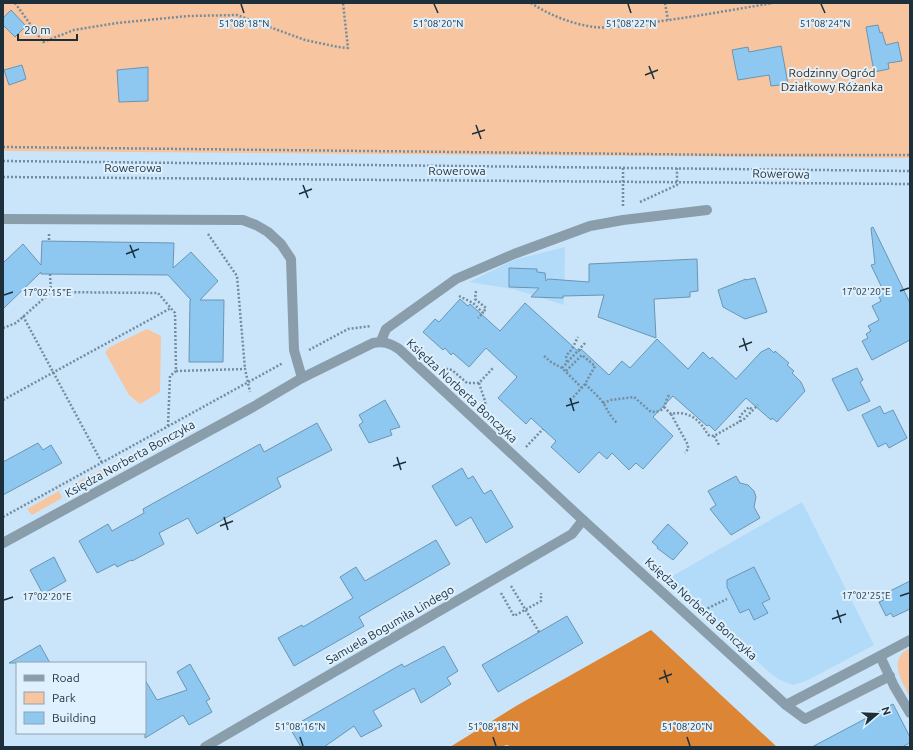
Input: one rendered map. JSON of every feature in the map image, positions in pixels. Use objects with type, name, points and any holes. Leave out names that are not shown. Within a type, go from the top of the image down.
[{"type":"street","points":[[381,341],[386,329],[456,279],[514,254],[590,226],[623,220],[706,210]]},
{"type":"street","points":[[3,219],[243,220],[256,225],[268,232],[281,244],[291,259],[294,350],[302,378]]},
{"type":"street","name":"Księdza Norberta Bonczyka","points":[[3,543],[253,407],[302,378],[372,343],[381,341],[391,344],[399,349],[583,520],[786,705],[805,719],[890,676]]},
{"type":"street","name":"Samuela Bogumiła Lindego","points":[[206,747],[572,534],[583,520]]},
{"type":"street","points":[[786,705],[910,640]]},
{"type":"street","points":[[880,656],[910,713]]},
{"type":"path","points":[[15,3],[43,42],[74,30],[117,23],[188,16],[236,15],[305,40],[348,48],[343,3]]},
{"type":"path","points":[[531,3],[538,8],[571,23],[595,27],[619,26],[668,20],[773,3]]},
{"type":"path","points":[[665,3],[668,20]]},
{"type":"path","points":[[3,147],[723,155],[910,155]]},
{"type":"path","points":[[3,161],[910,171]]},
{"type":"path","points":[[623,168],[623,198]]},
{"type":"path","points":[[638,203],[675,187],[677,185],[677,168]]},
{"type":"path","name":"Rowerowa","points":[[3,176],[910,184]]},
{"type":"path","points":[[198,220],[237,276],[245,369],[253,407]]},
{"type":"path","points":[[50,274],[51,292]]},
{"type":"path","points":[[476,291],[476,299],[486,308],[478,318]]},
{"type":"path","points":[[3,328],[16,323],[51,292],[158,293],[175,313],[176,371]]},
{"type":"path","points":[[461,298],[473,303],[483,313]]},
{"type":"path","points":[[3,400],[171,308]]},
{"type":"path","points":[[23,316],[102,463]]},
{"type":"path","points":[[567,362],[566,356],[572,349],[578,337]]},
{"type":"path","points":[[562,368],[586,342]]},
{"type":"path","points":[[566,372],[582,355],[595,366],[586,384],[569,402]]},
{"type":"path","points":[[544,356],[562,368],[582,388]]},
{"type":"path","points":[[436,370],[443,368],[452,370],[467,383],[479,383],[493,368]]},
{"type":"path","points":[[168,426],[170,376],[176,371],[245,369]]},
{"type":"path","points":[[479,383],[485,401],[486,409],[483,414]]},
{"type":"path","points":[[586,384],[603,403],[607,412],[617,423]]},
{"type":"path","points":[[603,403],[611,400],[634,397],[651,412],[660,411],[664,407],[669,395]]},
{"type":"path","points":[[671,414],[688,414],[694,417],[703,425],[708,435],[714,436],[740,422],[758,405]]},
{"type":"path","points":[[664,407],[671,414],[688,447],[685,453]]},
{"type":"path","points":[[740,422],[740,416],[749,407],[753,410]]},
{"type":"path","points":[[516,458],[543,429]]},
{"type":"path","points":[[714,436],[719,445]]},
{"type":"path","points":[[509,584],[539,632]]},
{"type":"path","points":[[499,589],[514,616],[541,601],[541,593]]},
{"type":"path","points":[[703,611],[727,600]]},
{"type":"shaded area","points":[[565,247],[564,305],[514,289],[469,282],[514,260]]},
{"type":"shaded area","points":[[802,502],[874,645],[806,681],[793,685],[780,680],[770,673],[667,579]]},
{"type":"shaded area","points":[[651,630],[777,747],[514,747],[506,745],[502,747],[450,747],[516,706]]},
{"type":"green space","name":"Rodzinny Ogród Działkowy Różanka","points":[[3,3],[910,3],[910,158],[3,151]]},
{"type":"green space","points":[[147,329],[161,336],[160,392],[140,404],[129,395],[105,352],[110,347]]},
{"type":"green space","points":[[116,462],[112,470],[108,473],[79,488],[72,485]]},
{"type":"green space","points":[[59,491],[62,498],[32,515],[27,509]]},
{"type":"green space","points":[[910,648],[910,697],[900,677],[898,664],[899,658]]},
{"type":"building","points":[[11,10],[26,26],[15,37],[3,25],[3,18]]},
{"type":"building","points":[[878,25],[886,45],[898,42],[902,61],[888,63],[889,69],[874,72],[866,27]]},
{"type":"building","points":[[781,46],[788,84],[771,86],[769,75],[738,80],[732,50],[748,47],[749,52]]},
{"type":"building","points":[[22,65],[26,79],[9,85],[4,70]]},
{"type":"building","points":[[148,67],[148,101],[119,102],[117,70]]},
{"type":"building","points":[[873,227],[910,303],[910,340],[872,360],[862,341],[868,338],[866,334],[871,331],[868,326],[879,320],[872,306],[881,301],[877,292],[882,288],[871,265],[875,264],[871,228]]},
{"type":"building","points":[[42,241],[174,243],[173,268],[191,252],[218,281],[200,300],[224,300],[223,362],[189,362],[191,300],[168,275],[41,274],[41,272],[3,309],[3,263],[23,244],[41,265]]},
{"type":"building","points":[[697,259],[698,291],[690,292],[690,297],[654,299],[656,338],[598,317],[604,295],[563,296],[563,298],[531,297],[539,288],[509,287],[509,268],[537,269],[537,272],[545,273],[546,281],[548,279],[589,282],[589,264]]},
{"type":"building","points":[[755,278],[767,312],[745,319],[723,307],[718,290],[746,279]]},
{"type":"building","points":[[460,299],[468,306],[470,304],[500,331],[525,303],[579,352],[581,349],[609,375],[622,361],[630,368],[657,339],[688,369],[703,352],[710,359],[712,357],[736,379],[761,352],[769,348],[789,363],[787,365],[794,371],[792,373],[801,382],[805,391],[777,422],[772,418],[771,420],[746,398],[715,431],[709,425],[707,426],[673,396],[653,417],[673,436],[643,469],[636,463],[629,470],[612,453],[607,459],[599,452],[579,473],[551,447],[556,441],[531,418],[526,424],[498,398],[517,377],[486,348],[469,367],[453,353],[451,355],[445,348],[443,350],[423,332],[435,319],[439,322]]},
{"type":"building","points":[[857,368],[863,380],[860,382],[870,401],[848,411],[832,379]]},
{"type":"building","points":[[385,400],[400,427],[390,430],[392,435],[369,443],[359,425],[363,422],[359,415]]},
{"type":"building","points":[[880,406],[884,414],[893,410],[907,438],[889,448],[886,443],[878,447],[862,415]]},
{"type":"building","points":[[317,423],[332,450],[277,478],[281,487],[197,534],[188,518],[159,533],[164,544],[132,561],[131,560],[117,567],[115,564],[97,573],[79,541],[108,524],[112,531],[144,513],[143,509],[260,444],[264,452]]},
{"type":"building","points":[[38,443],[43,450],[51,445],[62,463],[3,495],[3,462]]},
{"type":"building","points":[[462,468],[468,479],[473,476],[484,494],[491,490],[513,527],[486,543],[471,517],[456,526],[432,486]]},
{"type":"building","points":[[736,476],[740,483],[748,485],[754,491],[756,497],[754,507],[760,518],[731,535],[710,509],[716,505],[708,491]]},
{"type":"building","points":[[668,524],[688,543],[673,560],[657,548],[658,547],[652,542]]},
{"type":"building","points":[[436,540],[450,564],[359,617],[364,626],[294,666],[278,638],[302,625],[303,627],[353,598],[340,577],[356,567],[365,581]]},
{"type":"building","points":[[54,557],[66,581],[43,594],[30,570]]},
{"type":"building","points":[[754,567],[770,599],[762,603],[768,613],[754,620],[749,609],[740,613],[727,587],[727,580]]},
{"type":"building","points":[[910,581],[910,609],[893,617],[891,613],[886,616],[879,602],[884,600],[882,595]]},
{"type":"building","points":[[567,616],[583,643],[498,692],[482,665]]},
{"type":"building","points":[[40,645],[49,662],[16,662],[9,663]]},
{"type":"building","points":[[444,646],[458,671],[447,678],[451,684],[421,703],[414,688],[373,711],[382,726],[361,737],[354,726],[324,747],[301,747],[290,728],[402,664],[404,667]]},
{"type":"building","points":[[190,664],[210,699],[206,701],[212,712],[189,725],[183,715],[145,738],[146,682],[157,700],[187,690],[177,672]]},
{"type":"building","points":[[893,704],[910,737],[910,743],[902,747],[812,747]]}]
